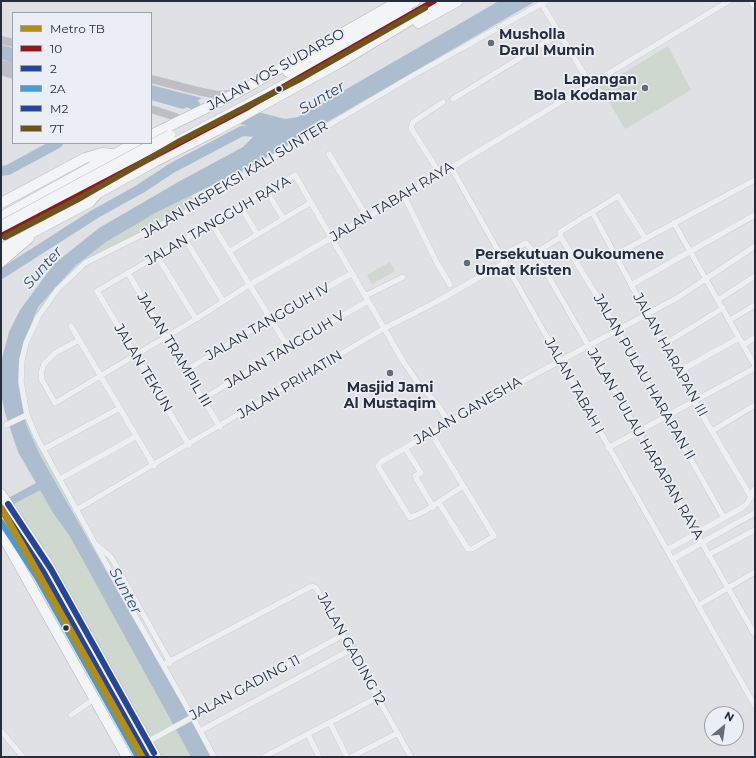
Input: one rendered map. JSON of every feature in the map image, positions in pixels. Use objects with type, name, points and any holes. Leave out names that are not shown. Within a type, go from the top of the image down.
[{"type":"highway","name":"JALAN YOS SUDARSO","points":[[152,135],[181,122],[219,100],[237,93],[399,1]]},
{"type":"highway","points":[[1,226],[304,64],[415,1]]},
{"type":"highway","points":[[1,235],[259,98],[430,1]]},
{"type":"highway","name":"JALAN YOS SUDARSO","points":[[1,242],[55,214],[87,195],[98,193],[248,113],[339,63],[442,1]]},
{"type":"highway","points":[[339,63],[349,63],[371,49],[458,1]]},
{"type":"highway","points":[[1,211],[70,174],[133,144]]},
{"type":"highway","points":[[1,203],[86,158],[102,153],[113,154]]},
{"type":"highway","points":[[1,217],[100,164],[113,154]]},
{"type":"highway","name":"JALAN YOS SUDARSO","points":[[1,249],[90,202],[98,193]]},
{"type":"highway","points":[[44,194],[45,206],[49,211],[55,214]]},
{"type":"highway","points":[[1,262],[27,241],[26,236]]},
{"type":"highway","points":[[3,496],[46,561],[156,757]]},
{"type":"highway","points":[[1,533],[127,757]]},
{"type":"main road","points":[[1,40],[12,43]]},
{"type":"main road","points":[[1,64],[12,68]]},
{"type":"main road","points":[[1,72],[12,75]]},
{"type":"main road","points":[[152,79],[219,100]]},
{"type":"main road","points":[[152,109],[176,117],[181,122]]},
{"type":"street","name":"JALAN TABAH RAYA","points":[[78,340],[55,353],[44,364],[41,373],[42,380],[55,403],[196,319],[249,285],[404,196],[450,167],[729,1]]},
{"type":"street","points":[[542,2],[559,34],[590,84]]},
{"type":"street","name":"JALAN INSPEKSI KALI SUNTER","points":[[97,545],[76,510],[26,416],[21,370],[26,343],[38,317],[57,290],[85,263],[185,213],[210,193],[227,185],[542,2]]},
{"type":"street","points":[[453,99],[559,34]]},
{"type":"street","points":[[440,174],[411,128],[413,122],[443,102]]},
{"type":"street","points":[[329,154],[367,217]]},
{"type":"street","name":"JALAN TABAH I","points":[[450,167],[506,262],[608,448],[673,559],[755,706]]},
{"type":"street","name":"JALAN TANGGUH RAYA","points":[[97,291],[295,176],[383,329],[410,372],[437,404],[448,422]]},
{"type":"street","points":[[615,255],[755,180]]},
{"type":"street","points":[[267,192],[284,218]]},
{"type":"street","points":[[404,196],[437,263],[450,285]]},
{"type":"street","points":[[502,255],[526,243],[534,253],[561,237],[560,232],[616,196],[620,196],[645,238]]},
{"type":"street","points":[[230,251],[310,203]]},
{"type":"street","points":[[242,207],[257,234]]},
{"type":"street","name":"JALAN HARAPAN III","points":[[592,212],[630,285],[694,401],[751,496]]},
{"type":"street","points":[[630,285],[755,215]]},
{"type":"street","points":[[608,448],[755,367],[730,320],[674,223]]},
{"type":"street","points":[[212,224],[288,347]]},
{"type":"street","name":"JALAN PULAU HARAPAN II","points":[[561,237],[618,331],[724,518]]},
{"type":"street","points":[[185,240],[223,301]]},
{"type":"street","name":"JALAN GANESHA","points":[[433,507],[413,517],[408,516],[378,468],[378,464],[448,422],[677,298],[700,283],[705,277],[755,246]]},
{"type":"street","name":"JALAN PULAU HARAPAN RAYA","points":[[534,253],[589,346],[727,589],[755,635]]},
{"type":"street","points":[[157,256],[196,319]]},
{"type":"street","name":"JALAN PRIHATIN","points":[[76,510],[154,466],[383,329],[436,302],[506,262]]},
{"type":"street","name":"JALAN TRAMPIL III","points":[[128,273],[185,371],[220,427]]},
{"type":"street","name":"JALAN TANGGUH IV","points":[[185,371],[270,319],[351,274]]},
{"type":"street","points":[[718,300],[755,276]]},
{"type":"street","name":"JALAN TANGGUH V","points":[[203,399],[403,277]]},
{"type":"street","name":"JALAN TEKUN","points":[[97,291],[189,445]]},
{"type":"street","points":[[730,320],[755,305]]},
{"type":"street","points":[[663,345],[723,308]]},
{"type":"street","points":[[70,326],[98,376],[154,466]]},
{"type":"street","points":[[678,372],[739,338]]},
{"type":"street","points":[[743,345],[755,338]]},
{"type":"street","points":[[712,431],[755,405]]},
{"type":"street","points":[[44,449],[118,409]]},
{"type":"street","points":[[7,425],[26,416]]},
{"type":"street","points":[[431,433],[493,532],[494,536],[472,549],[466,548],[439,503]]},
{"type":"street","points":[[60,479],[135,437]]},
{"type":"street","points":[[405,448],[421,473],[415,476],[433,507],[463,486]]},
{"type":"street","points":[[667,550],[743,507],[755,488]]},
{"type":"street","points":[[673,559],[755,514]]},
{"type":"street","points":[[708,555],[755,530]]},
{"type":"street","points":[[97,545],[111,557],[170,662],[165,668]]},
{"type":"street","points":[[97,545],[214,757]]},
{"type":"street","points":[[699,605],[755,572]]},
{"type":"street","name":"JALAN GADING 12","points":[[170,662],[312,586],[317,589],[352,649],[411,757]]},
{"type":"street","name":"JALAN GADING 11","points":[[147,742],[192,716],[343,635]]},
{"type":"street","points":[[200,731],[352,649]]},
{"type":"street","points":[[264,757],[378,697]]},
{"type":"street","points":[[71,715],[94,699]]},
{"type":"street","points":[[330,723],[347,757]]},
{"type":"street","points":[[1,731],[23,757]]},
{"type":"street","points":[[308,734],[319,757]]},
{"type":"street","points":[[351,757],[398,734]]},
{"type":"shaded area","name":"Lapangan Bola Kodamar","points":[[668,46],[691,90],[625,129],[600,87]]},
{"type":"shaded area","points":[[191,195],[194,200],[189,199],[186,206],[192,208],[96,257],[66,281],[38,317],[22,360],[27,415],[123,599],[41,457],[26,424],[18,383],[19,358],[38,307],[75,266],[106,242],[159,211]]},
{"type":"shaded area","points":[[390,262],[395,271],[372,284],[367,275]]},
{"type":"shaded area","points":[[40,489],[53,513],[69,535],[191,757],[156,757],[9,506]]},
{"type":"water","points":[[499,1],[536,1],[246,169],[159,211],[106,242],[75,266],[38,307],[19,358],[18,383],[26,424],[41,457],[213,757],[191,757],[69,535],[53,513],[40,490],[1,511],[1,502],[36,483],[18,452],[5,413],[1,394],[1,362],[9,332],[20,310],[54,264],[99,228],[180,181],[243,147],[260,130],[240,124],[258,112],[285,119],[298,117]]},
{"type":"water","points":[[1,45],[12,48],[12,63],[1,59]]},
{"type":"water","points":[[152,85],[202,98],[183,109],[152,100]]},
{"type":"waterway","points":[[180,100],[195,105]]},
{"type":"waterway","name":"Sunter","points":[[1,274],[95,214],[140,189],[172,168],[242,131],[272,133]]},
{"type":"waterway","points":[[1,171],[8,170],[56,144]]},
{"type":"metro line","name":"TB","points":[[1,508],[142,757]]},
{"type":"transit line","name":"10","points":[[1,236],[248,107],[434,1]]},
{"type":"transit line","name":"7T","points":[[5,237],[82,197],[178,142],[302,78],[425,8]]},
{"type":"transit line","name":"M2","points":[[8,504],[51,569],[154,753]]},
{"type":"transit line","name":"2","points":[[1,508],[44,573],[147,757]]},
{"type":"transit line","name":"2A","points":[[1,522],[37,577],[138,757]]},
{"type":"place","name":"Musholla Darul Mumin","points":[[491,43]]},
{"type":"place","name":"Lapangan Bola Kodamar","points":[[645,88]]},
{"type":"place","name":"Persekutuan Oukoumene Umat Kristen","points":[[467,263]]},
{"type":"place","name":"Masjid Jami Al Mustaqim","points":[[390,373]]}]
